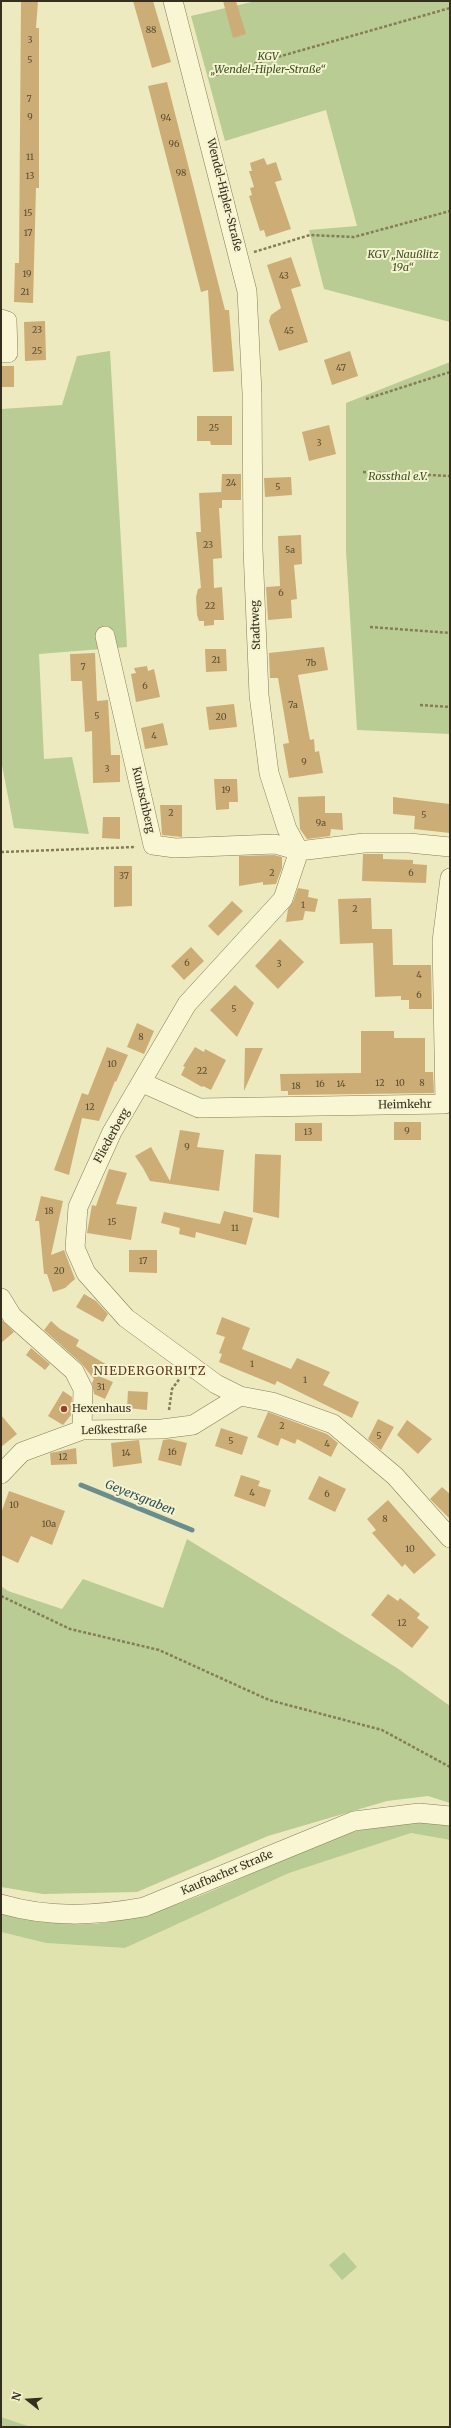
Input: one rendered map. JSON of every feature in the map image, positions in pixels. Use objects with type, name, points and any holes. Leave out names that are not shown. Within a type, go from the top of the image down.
[{"type":"street","name":"Wendel-Hipler-Straße","points":[[173,1],[240,256],[247,290],[252,393]]},
{"type":"street","points":[[1,319],[7,321],[8,353],[1,353]]},
{"type":"street","name":"Stadtweg","points":[[252,393],[253,549],[259,695],[269,773],[286,829],[299,851]]},
{"type":"street","name":"Kuntschberg","points":[[105,636],[153,845],[175,848],[275,844],[299,851]]},
{"type":"street","points":[[299,851],[364,843],[409,843],[450,847]]},
{"type":"street","name":"Fliederberg","points":[[240,1396],[216,1384],[126,1318],[86,1273],[74,1248],[78,1207],[88,1181],[112,1132],[143,1083],[187,1004],[283,899],[299,851]]},
{"type":"street","name":"Heimkehr","points":[[143,1083],[200,1108],[445,1104],[442,941],[450,878]]},
{"type":"street","points":[[1,1298],[12,1316],[74,1371],[83,1389],[82,1430]]},
{"type":"street","points":[[240,1396],[272,1402],[333,1424],[395,1476],[450,1538]]},
{"type":"street","name":"Leßkestraße","points":[[1,1474],[22,1452],[82,1430],[162,1429],[193,1425],[240,1396]]},
{"type":"street","name":"Kaufbacher Straße","points":[[1,1904],[41,1912],[77,1916],[108,1914],[144,1907],[354,1821],[419,1813],[450,1816]]},
{"type":"path","points":[[208,77],[450,8]]},
{"type":"path","points":[[240,256],[310,235],[354,237],[450,211]]},
{"type":"path","points":[[366,399],[450,372]]},
{"type":"path","points":[[364,472],[450,476]]},
{"type":"path","points":[[370,627],[450,633]]},
{"type":"path","points":[[420,705],[450,707]]},
{"type":"path","points":[[1,852],[103,849],[153,845]]},
{"type":"path","points":[[168,1413],[172,1389],[190,1366]]},
{"type":"path","points":[[1,1596],[70,1629],[159,1650],[269,1700],[382,1730],[450,1767]]},
{"type":"green space","points":[[256,1],[450,1],[450,322],[324,289],[309,230],[357,226],[326,110],[225,141],[191,16]]},
{"type":"green space","points":[[110,351],[127,647],[39,654],[44,759],[72,757],[89,834],[14,828],[1,760],[1,409],[62,405],[77,356]]},
{"type":"green space","name":"Rossthal e.V.","points":[[450,362],[450,734],[357,730],[346,551],[346,403]]},
{"type":"green space","points":[[187,1539],[397,1668],[450,1706],[450,1803],[428,1796],[387,1801],[268,1836],[137,1892],[43,1894],[1,1887],[1,1586],[8,1591],[62,1609],[83,1579],[163,1608]]},
{"type":"green space","points":[[425,1822],[450,1826],[450,1840],[411,1833],[289,1873],[125,1948],[46,1943],[1,1932],[1,1913],[28,1919],[68,1924],[95,1924],[141,1915],[203,1895],[292,1855],[353,1832],[380,1826]]},
{"type":"green space","points":[[411,1833],[450,1840],[450,2427],[31,2427],[1,2417],[1,1932],[46,1943],[125,1948],[289,1873]]},
{"type":"green space","points":[[344,2252],[357,2267],[342,2280],[329,2265]]},
{"type":"green space","points":[[1,2417],[31,2427],[1,2427]]},
{"type":"building","points":[[21,1],[38,1],[36,28],[39,28],[39,188],[36,188],[33,303],[14,302],[15,263],[19,263]]},
{"type":"building","points":[[133,1],[153,1],[171,62],[152,68]]},
{"type":"building","points":[[223,1],[236,1],[246,34],[233,38]]},
{"type":"building","points":[[167,82],[225,310],[229,310],[234,371],[213,372],[208,290],[201,292],[148,86]]},
{"type":"building","points":[[264,158],[267,165],[276,162],[282,180],[275,182],[291,229],[266,237],[264,230],[260,231],[249,196],[252,195],[250,188],[254,187],[249,171],[252,171],[250,163]]},
{"type":"building","points":[[291,257],[301,286],[291,289],[308,342],[279,351],[269,321],[271,315],[281,308],[267,265]]},
{"type":"building","points":[[45,321],[46,360],[25,361],[24,322]]},
{"type":"building","points":[[350,351],[358,376],[332,385],[324,360]]},
{"type":"building","points":[[1,366],[14,366],[14,387],[1,387]]},
{"type":"building","points":[[197,416],[232,416],[232,445],[211,445],[210,441],[197,441]]},
{"type":"building","points":[[329,425],[336,454],[309,461],[302,432]]},
{"type":"building","points":[[222,474],[241,474],[241,500],[222,500],[222,508],[219,508],[222,558],[213,559],[214,588],[222,587],[224,620],[214,620],[214,625],[204,626],[204,621],[199,621],[197,615],[196,597],[198,589],[201,588],[196,532],[201,532],[199,493],[221,492],[221,496]]},
{"type":"building","points":[[291,477],[292,495],[265,497],[264,478]]},
{"type":"building","points":[[301,535],[302,564],[294,565],[297,599],[291,600],[292,618],[268,620],[266,587],[280,586],[278,536]]},
{"type":"building","points":[[324,647],[328,670],[298,675],[310,740],[314,739],[315,752],[319,751],[323,773],[289,778],[283,744],[289,743],[278,678],[270,678],[269,653]]},
{"type":"building","points":[[205,649],[226,649],[227,671],[206,672]]},
{"type":"building","points":[[95,653],[97,701],[108,700],[111,755],[120,755],[120,782],[93,783],[92,731],[85,732],[82,681],[71,681],[70,654]]},
{"type":"building","points":[[147,666],[148,671],[154,669],[160,697],[136,702],[131,674],[136,673],[134,668]]},
{"type":"building","points":[[234,704],[237,727],[209,730],[206,707]]},
{"type":"building","points":[[163,723],[168,745],[145,749],[141,728]]},
{"type":"building","points":[[214,779],[237,779],[238,802],[229,802],[229,809],[216,810]]},
{"type":"building","points":[[325,796],[325,813],[342,813],[343,830],[331,829],[330,836],[307,839],[300,829],[298,797]]},
{"type":"building","points":[[393,797],[450,804],[450,833],[414,829],[415,816],[393,814]]},
{"type":"building","points":[[160,805],[182,805],[182,837],[162,835]]},
{"type":"building","points":[[103,817],[120,817],[120,839],[102,838]]},
{"type":"building","points":[[363,854],[383,854],[383,859],[413,860],[413,864],[427,865],[426,883],[362,881]]},
{"type":"building","points":[[274,855],[282,857],[282,868],[276,884],[263,885],[263,882],[239,886],[239,856]]},
{"type":"building","points":[[114,866],[132,866],[132,906],[114,907]]},
{"type":"building","points":[[298,888],[309,890],[308,897],[318,899],[315,912],[305,911],[303,920],[286,922],[288,909],[293,902]]},
{"type":"building","points":[[371,898],[372,929],[392,929],[393,965],[431,965],[432,1009],[409,1009],[409,1000],[401,1000],[401,996],[375,997],[373,943],[340,944],[338,899]]},
{"type":"building","points":[[232,901],[243,911],[218,936],[208,926]]},
{"type":"building","points":[[280,939],[304,962],[278,989],[255,966]]},
{"type":"building","points":[[191,947],[204,961],[184,980],[171,966]]},
{"type":"building","points":[[235,985],[254,1003],[237,1037],[210,1010]]},
{"type":"building","points":[[137,1023],[154,1031],[144,1054],[127,1047]]},
{"type":"building","points":[[361,1031],[394,1031],[394,1038],[425,1038],[425,1072],[433,1072],[434,1093],[288,1095],[288,1091],[281,1091],[280,1074],[361,1073]]},
{"type":"building","points":[[107,1047],[128,1055],[116,1082],[115,1081],[99,1121],[82,1118],[69,1175],[54,1170],[82,1093],[88,1095]]},
{"type":"building","points":[[195,1047],[204,1052],[205,1049],[226,1060],[211,1090],[203,1086],[202,1087],[181,1075],[185,1067],[183,1066]]},
{"type":"building","points":[[245,1048],[263,1048],[244,1091],[244,1090]]},
{"type":"building","points":[[394,1122],[421,1122],[421,1140],[394,1140]]},
{"type":"building","points":[[295,1123],[322,1123],[322,1141],[295,1141]]},
{"type":"building","points":[[180,1130],[200,1133],[197,1147],[224,1150],[219,1191],[150,1181],[135,1156],[151,1147],[170,1181]]},
{"type":"building","points":[[255,1154],[281,1155],[279,1218],[253,1212]]},
{"type":"building","points":[[109,1169],[127,1173],[116,1204],[137,1207],[131,1240],[87,1233],[92,1205],[96,1206]]},
{"type":"building","points":[[41,1196],[63,1201],[51,1255],[64,1250],[75,1279],[65,1288],[53,1292],[47,1274],[44,1274],[39,1221],[35,1221]]},
{"type":"building","points":[[224,1211],[253,1218],[246,1245],[196,1232],[195,1238],[179,1234],[180,1228],[161,1223],[164,1212],[220,1224]]},
{"type":"building","points":[[129,1250],[157,1250],[157,1273],[129,1272]]},
{"type":"building","points":[[84,1294],[96,1301],[108,1314],[103,1322],[76,1307]]},
{"type":"building","points":[[222,1317],[250,1328],[242,1349],[291,1369],[297,1358],[330,1372],[323,1385],[359,1402],[352,1418],[277,1381],[275,1385],[219,1362],[222,1354],[219,1353],[225,1337],[216,1334]]},
{"type":"building","points":[[1,1319],[14,1332],[1,1343]]},
{"type":"building","points":[[51,1321],[60,1329],[79,1340],[76,1346],[107,1365],[101,1377],[113,1382],[105,1399],[94,1394],[92,1383],[94,1379],[81,1363],[44,1330]]},
{"type":"building","points":[[31,1348],[50,1364],[45,1370],[26,1355]]},
{"type":"building","name":"Hexenhaus","points":[[63,1391],[72,1397],[71,1415],[63,1425],[48,1416]]},
{"type":"building","points":[[128,1391],[148,1392],[147,1410],[127,1408]]},
{"type":"building","points":[[268,1412],[327,1434],[338,1443],[331,1457],[297,1439],[295,1444],[281,1438],[278,1446],[257,1437]]},
{"type":"building","points":[[1,1415],[17,1434],[1,1447]]},
{"type":"building","points":[[378,1419],[394,1427],[381,1450],[368,1439]]},
{"type":"building","points":[[407,1420],[432,1439],[418,1454],[397,1435]]},
{"type":"building","points":[[221,1428],[248,1437],[242,1455],[215,1446]]},
{"type":"building","points":[[170,1439],[187,1443],[181,1466],[158,1460],[163,1440]]},
{"type":"building","points":[[139,1440],[142,1463],[113,1467],[111,1443]]},
{"type":"building","points":[[76,1448],[77,1464],[51,1465],[50,1453]]},
{"type":"building","points":[[241,1475],[260,1481],[258,1486],[271,1490],[265,1507],[234,1496]]},
{"type":"building","points":[[319,1476],[346,1489],[335,1512],[308,1499]]},
{"type":"building","points":[[442,1487],[450,1494],[450,1519],[430,1499]]},
{"type":"building","points":[[9,1491],[65,1511],[52,1545],[31,1536],[18,1563],[1,1555],[1,1513]]},
{"type":"building","points":[[388,1500],[436,1555],[414,1574],[405,1564],[402,1567],[372,1533],[376,1530],[367,1519]]},
{"type":"building","points":[[388,1594],[398,1601],[400,1598],[420,1614],[417,1618],[429,1627],[412,1648],[371,1615]]},
{"type":"waterway","name":"Geyersgraben","points":[[81,1485],[192,1530]]},
{"type":"place","name":"Hexenhaus","points":[[64,1409]]},
{"type":"district","name":"NIEDERGORBITZ","points":[[150,1372]]},
{"type":"park label","name":"KGV „Wendel-Hipler-Straße“","points":[[268,63]]},
{"type":"park label","name":"KGV „Naußlitz 19a“","points":[[403,261]]}]
